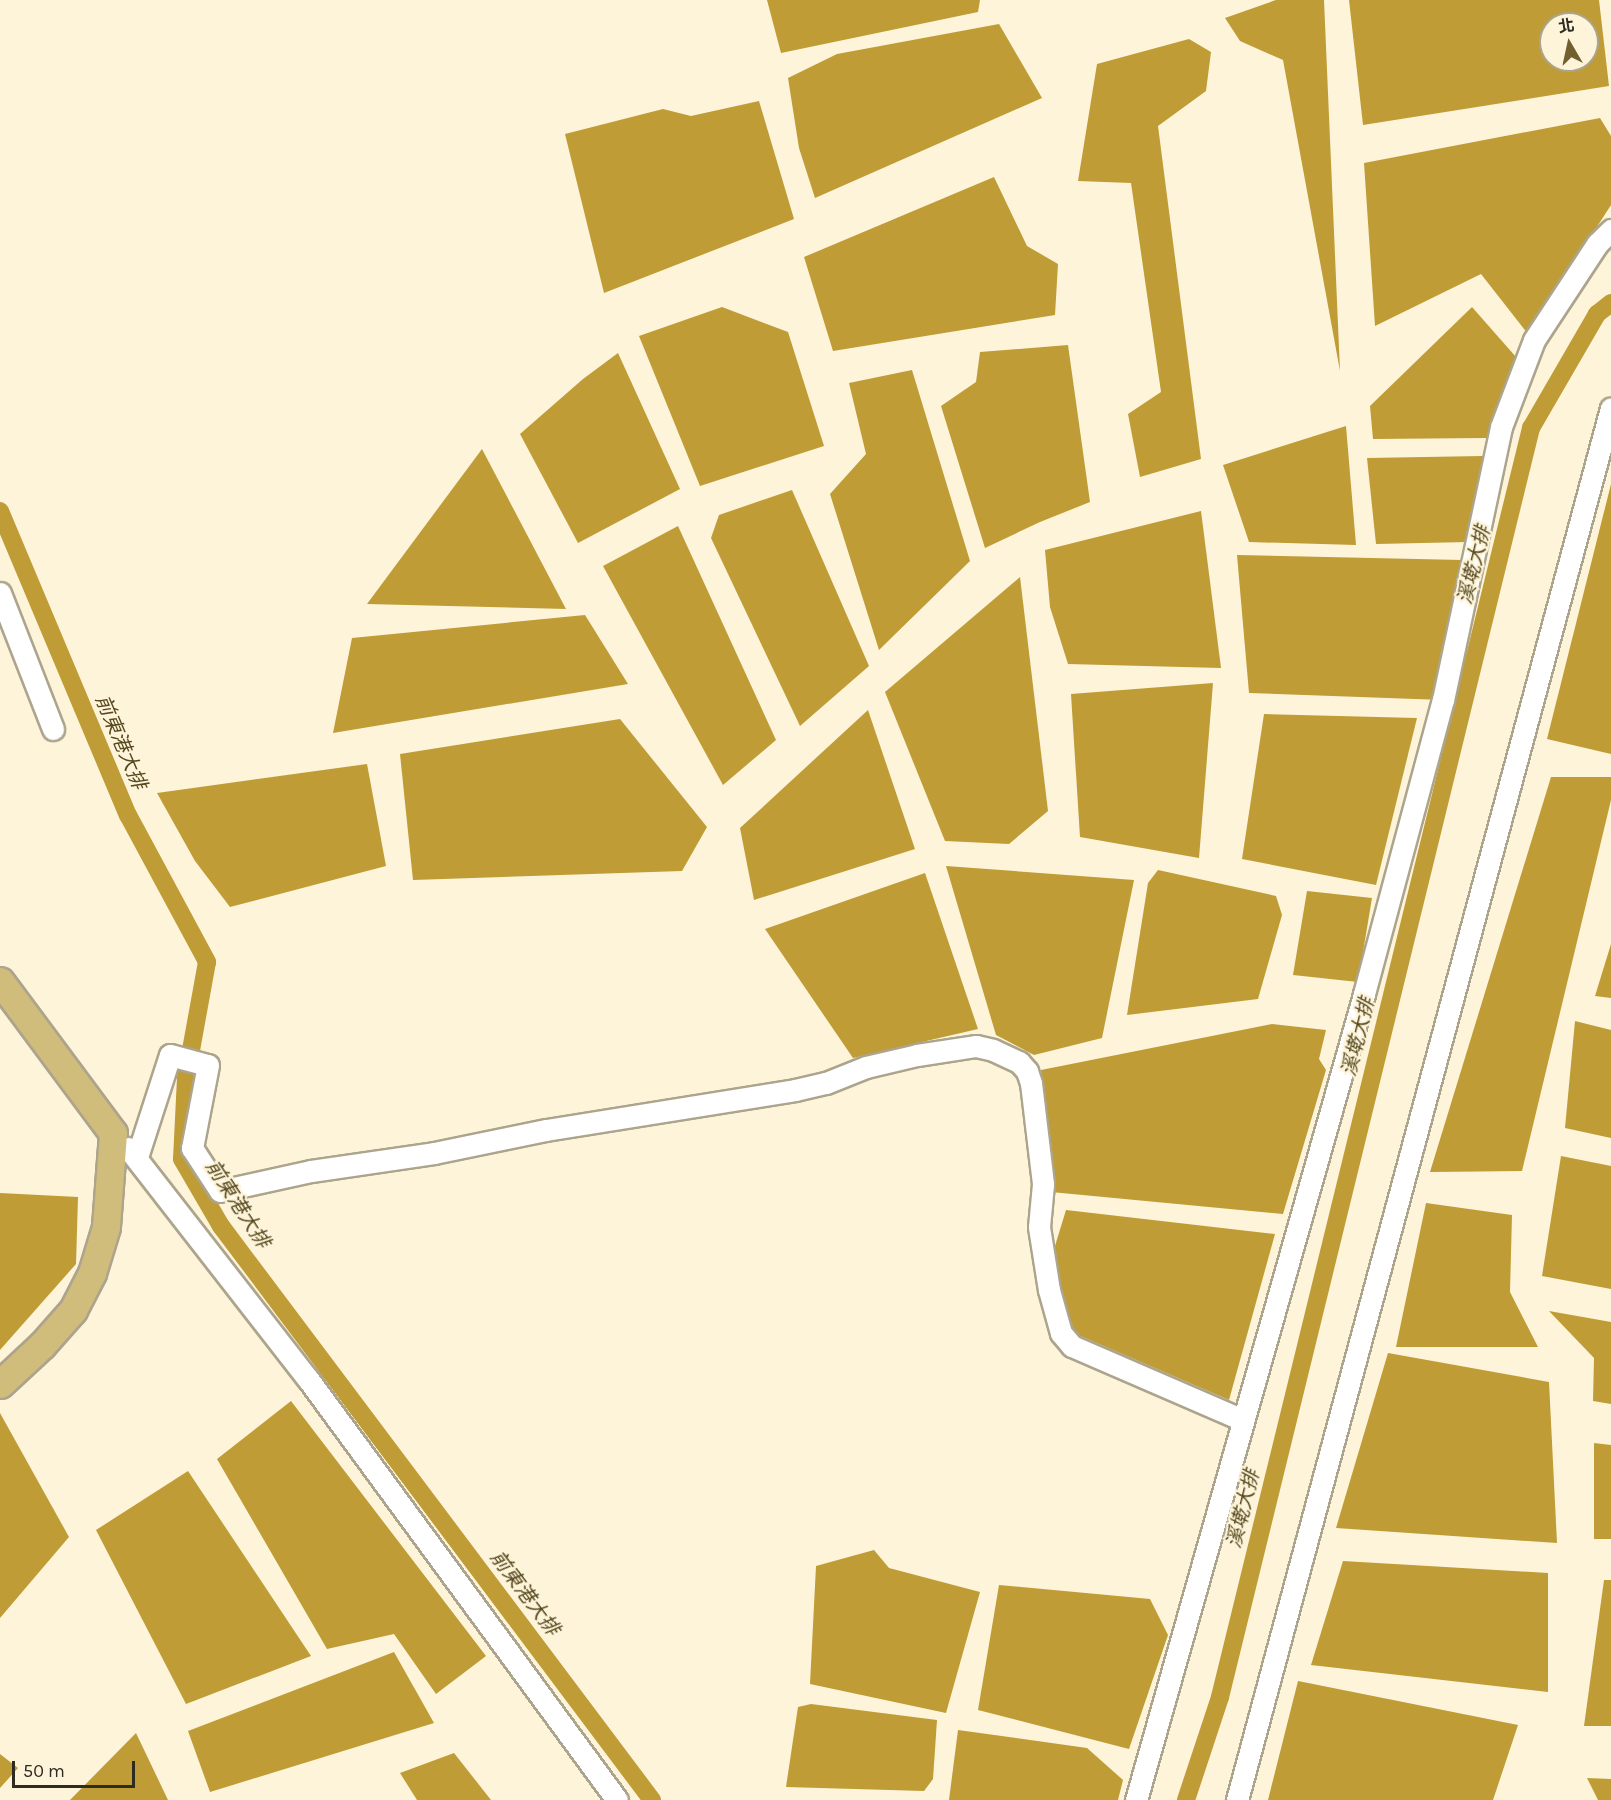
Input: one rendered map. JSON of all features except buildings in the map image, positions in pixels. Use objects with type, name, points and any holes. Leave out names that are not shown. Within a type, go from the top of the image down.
[{"type":"main road","points":[[0,981],[113,1133],[106,1227],[92,1273],[73,1310],[42,1345],[0,1384]]},
{"type":"street","points":[[1136,1800],[1443,700],[1501,427],[1534,340],[1597,244],[1611,230]]},
{"type":"street","points":[[1237,1800],[1611,408]]},
{"type":"street","points":[[0,593],[53,729]]},
{"type":"street","points":[[137,1157],[170,1055],[208,1065],[192,1148],[220,1191],[311,1171],[434,1153],[546,1130],[795,1090],[825,1083],[866,1067],[917,1055],[976,1046],[993,1050],[1019,1062],[1027,1071],[1031,1083],[1043,1184],[1040,1227],[1049,1290],[1060,1333],[1072,1346],[1243,1420]]},
{"type":"street","points":[[113,1133],[137,1157],[308,1379],[617,1800]]},
{"type":"shaded area","points":[[767,0],[980,0],[978,12],[781,53]]},
{"type":"shaded area","points":[[1276,0],[1324,0],[1340,371],[1283,60],[1240,41],[1225,18]]},
{"type":"shaded area","points":[[1349,0],[1599,0],[1609,86],[1363,125]]},
{"type":"shaded area","points":[[999,24],[1042,98],[815,198],[799,148],[788,78],[837,54]]},
{"type":"shaded area","points":[[1189,39],[1211,52],[1206,91],[1158,126],[1201,459],[1140,477],[1128,414],[1161,392],[1131,183],[1078,181],[1097,64]]},
{"type":"shaded area","points":[[759,101],[794,219],[604,293],[565,134],[663,109],[691,116]]},
{"type":"shaded area","points":[[1600,118],[1611,136],[1611,205],[1528,334],[1481,274],[1375,326],[1364,163]]},
{"type":"shaded area","points":[[994,177],[1027,246],[1058,264],[1055,315],[833,351],[804,257]]},
{"type":"shaded area","points":[[722,307],[788,332],[824,446],[700,486],[639,336]]},
{"type":"shaded area","points":[[1472,307],[1516,357],[1487,438],[1373,439],[1370,406]]},
{"type":"shaded area","points":[[1068,345],[1090,502],[985,548],[941,406],[976,382],[980,352]]},
{"type":"shaded area","points":[[618,353],[680,489],[578,543],[520,434],[583,379]]},
{"type":"shaded area","points":[[912,370],[970,561],[879,650],[830,494],[866,454],[849,383]]},
{"type":"shaded area","points":[[1346,426],[1356,545],[1249,542],[1223,465]]},
{"type":"shaded area","points":[[482,449],[566,609],[367,604]]},
{"type":"shaded area","points":[[1483,456],[1468,542],[1376,544],[1367,458]]},
{"type":"shaded area","points":[[1611,484],[1611,754],[1547,739]]},
{"type":"shaded area","points":[[792,490],[869,666],[800,726],[711,538],[719,515]]},
{"type":"shaded area","points":[[1201,511],[1221,668],[1068,664],[1050,607],[1045,550]]},
{"type":"shaded area","points":[[678,526],[776,740],[723,785],[603,566]]},
{"type":"shaded area","points":[[1237,555],[1462,560],[1443,700],[1249,693]]},
{"type":"shaded area","points":[[1020,577],[1048,811],[1009,844],[945,841],[885,692]]},
{"type":"shaded area","points":[[585,615],[628,684],[333,733],[352,638]]},
{"type":"shaded area","points":[[1213,683],[1199,858],[1080,837],[1071,694]]},
{"type":"shaded area","points":[[868,710],[915,849],[754,900],[740,828]]},
{"type":"shaded area","points":[[1264,714],[1417,718],[1376,885],[1242,859]]},
{"type":"shaded area","points":[[620,719],[707,827],[682,871],[413,880],[400,754]]},
{"type":"shaded area","points":[[367,764],[386,866],[230,907],[195,861],[157,793]]},
{"type":"shaded area","points":[[1551,777],[1611,777],[1611,800],[1522,1171],[1430,1172]]},
{"type":"shaded area","points":[[946,866],[1134,880],[1102,1038],[1034,1055],[996,1035]]},
{"type":"shaded area","points":[[1158,870],[1276,896],[1282,915],[1258,999],[1127,1015],[1148,883]]},
{"type":"shaded area","points":[[925,873],[978,1029],[853,1058],[765,929]]},
{"type":"shaded area","points":[[1307,891],[1372,898],[1358,982],[1293,975]]},
{"type":"shaded area","points":[[1611,944],[1611,998],[1595,996]]},
{"type":"shaded area","points":[[1575,1021],[1611,1030],[1611,1138],[1565,1128]]},
{"type":"shaded area","points":[[1272,1024],[1326,1030],[1319,1059],[1326,1070],[1283,1214],[1051,1192],[1041,1070]]},
{"type":"shaded area","points":[[1561,1156],[1611,1166],[1611,1289],[1542,1276]]},
{"type":"shaded area","points":[[0,1193],[78,1197],[76,1264],[0,1350]]},
{"type":"shaded area","points":[[1426,1203],[1512,1215],[1510,1292],[1538,1347],[1396,1347]]},
{"type":"shaded area","points":[[1066,1210],[1275,1234],[1229,1400],[1062,1328],[1055,1246]]},
{"type":"shaded area","points":[[1549,1311],[1611,1322],[1611,1404],[1593,1401],[1594,1358]]},
{"type":"shaded area","points":[[1388,1353],[1549,1382],[1557,1543],[1336,1528]]},
{"type":"shaded area","points":[[291,1401],[486,1656],[436,1694],[394,1634],[327,1649],[217,1459]]},
{"type":"shaded area","points":[[0,1413],[69,1537],[0,1618]]},
{"type":"shaded area","points":[[1594,1443],[1611,1445],[1611,1539],[1594,1539]]},
{"type":"shaded area","points":[[188,1471],[311,1656],[186,1704],[96,1530]]},
{"type":"shaded area","points":[[874,1550],[889,1568],[980,1592],[946,1713],[810,1684],[816,1566]]},
{"type":"shaded area","points":[[1343,1561],[1548,1573],[1548,1692],[1311,1665]]},
{"type":"shaded area","points":[[1604,1580],[1611,1580],[1611,1726],[1584,1726]]},
{"type":"shaded area","points":[[999,1585],[1150,1599],[1168,1635],[1129,1749],[978,1710]]},
{"type":"shaded area","points":[[394,1652],[434,1723],[210,1792],[188,1731]]},
{"type":"shaded area","points":[[1298,1681],[1518,1725],[1493,1800],[1268,1800]]},
{"type":"shaded area","points":[[811,1704],[937,1720],[933,1779],[924,1791],[786,1787],[798,1707]]},
{"type":"shaded area","points":[[958,1730],[1087,1748],[1123,1780],[1118,1800],[949,1800]]},
{"type":"shaded area","points":[[136,1733],[168,1800],[70,1800]]},
{"type":"shaded area","points":[[454,1753],[491,1800],[417,1800],[400,1773]]},
{"type":"shaded area","points":[[0,1754],[18,1768],[0,1788]]},
{"type":"shaded area","points":[[1587,1778],[1611,1779],[1611,1800],[1598,1800]]},
{"type":"waterway","name":"溪墘大排","points":[[1186,1800],[1220,1697],[1531,428],[1597,314],[1611,303]]},
{"type":"waterway","name":"前東港大排","points":[[0,511],[128,815],[207,962],[186,1078],[182,1159],[221,1226],[652,1800]]}]
